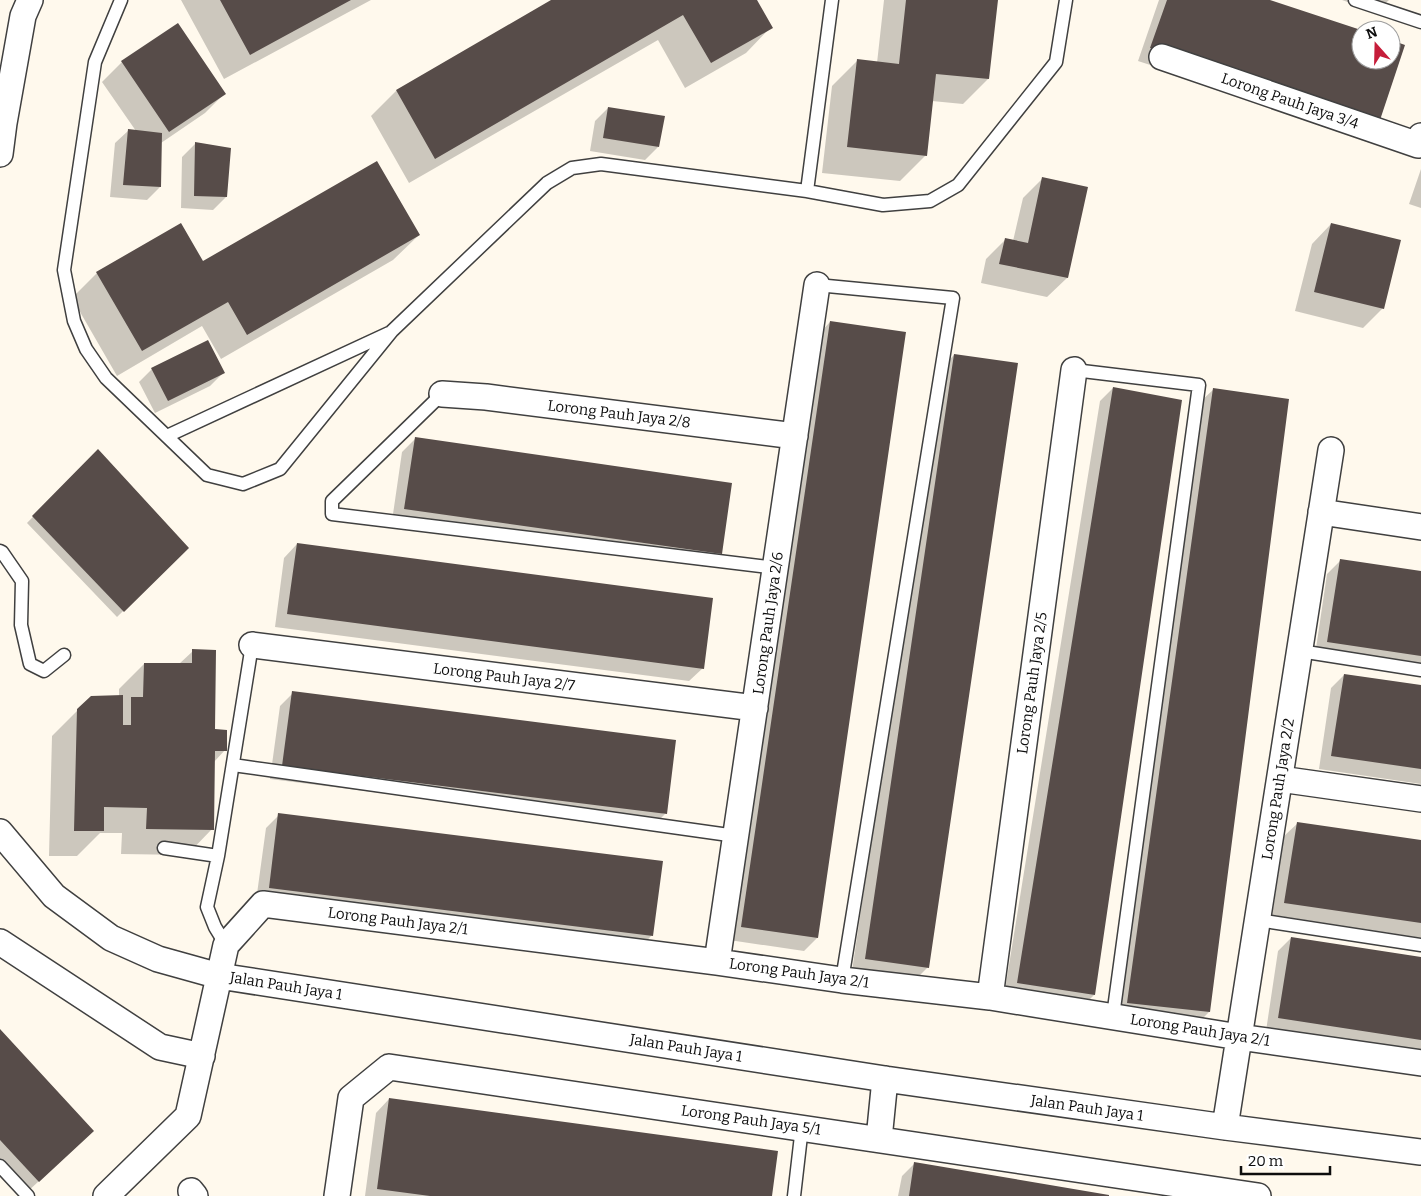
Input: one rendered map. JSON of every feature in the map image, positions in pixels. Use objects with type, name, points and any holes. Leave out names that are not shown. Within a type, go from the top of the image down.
[{"type":"street","points":[[0,154],[2,122],[23,16],[30,0]]},
{"type":"street","name":"Lorong Pauh Jaya 3/4","points":[[1162,57],[1420,140]]},
{"type":"street","name":"Lorong Pauh Jaya 2/6","points":[[717,962],[817,284]]},
{"type":"street","name":"Lorong Pauh Jaya 2/5","points":[[990,997],[1074,370]]},
{"type":"street","name":"Lorong Pauh Jaya 2/8","points":[[442,394],[795,436]]},
{"type":"street","name":"Lorong Pauh Jaya 2/2","points":[[1225,1127],[1331,450]]},
{"type":"street","points":[[1321,512],[1421,527]]},
{"type":"street","name":"Lorong Pauh Jaya 2/7","points":[[252,645],[755,708]]},
{"type":"street","points":[[1280,779],[1421,799]]},
{"type":"street","name":"Jalan Pauh Jaya 1","points":[[0,832],[54,896],[111,938],[158,960],[219,976],[886,1080],[1421,1152]]},
{"type":"street","name":"Lorong Pauh Jaya 2/1","points":[[106,1196],[188,1116],[226,946],[263,904],[717,962],[842,980],[990,997],[1239,1037],[1421,1063]]},
{"type":"street","points":[[0,942],[160,1047],[202,1056]]},
{"type":"street","name":"Lorong Pauh Jaya 5/1","points":[[337,1196],[351,1098],[389,1067],[1258,1196]]},
{"type":"street","points":[[878,1139],[886,1080]]},
{"type":"lane","points":[[121,0],[95,62],[64,270],[74,321],[86,349],[106,378],[207,475],[243,484],[280,469],[392,331],[547,183],[572,168],[601,164],[807,191],[883,205],[930,201],[958,184],[1056,62],[1066,0]]},
{"type":"lane","points":[[807,191],[832,0]]},
{"type":"lane","points":[[1355,0],[1421,22]]},
{"type":"lane","points":[[817,284],[953,298],[842,980]]},
{"type":"lane","points":[[167,436],[392,331]]},
{"type":"lane","points":[[1074,370],[1199,385],[1113,1016]]},
{"type":"lane","points":[[442,394],[332,501],[332,514],[776,568]]},
{"type":"lane","points":[[0,552],[2,552],[22,581],[21,625],[30,664],[44,671],[64,656]]},
{"type":"lane","points":[[226,946],[214,927],[207,907],[218,856],[252,645]]},
{"type":"lane","points":[[1300,651],[1421,670]]},
{"type":"lane","points":[[233,765],[736,836]]},
{"type":"lane","points":[[164,848],[218,856]]},
{"type":"lane","points":[[1258,920],[1421,945]]},
{"type":"lane","points":[[794,1196],[802,1127]]},
{"type":"lane","points":[[0,1166],[28,1196]]},
{"type":"building","points":[[220,0],[351,0],[250,55]]},
{"type":"building","points":[[551,0],[757,0],[773,28],[711,63],[683,15],[435,159],[396,90]]},
{"type":"building","points":[[906,0],[998,0],[989,79],[936,74],[927,156],[847,147],[857,59],[899,64]]},
{"type":"building","points":[[1167,0],[1270,0],[1351,27],[1351,70],[1397,70],[1379,123],[1150,48]]},
{"type":"building","points":[[178,23],[226,94],[169,132],[121,61]]},
{"type":"building","points":[[1401,44],[1405,45],[1401,57]]},
{"type":"building","points":[[608,107],[665,116],[659,147],[603,138]]},
{"type":"building","points":[[128,129],[162,133],[161,187],[123,185]]},
{"type":"building","points":[[195,142],[231,148],[227,197],[194,196]]},
{"type":"building","points":[[377,161],[420,235],[247,335],[228,302],[142,351],[96,272],[181,223],[203,261]]},
{"type":"building","points":[[1042,177],[1088,187],[1068,278],[999,264],[1005,238],[1028,243]]},
{"type":"building","points":[[1331,223],[1401,240],[1384,309],[1314,292]]},
{"type":"building","points":[[830,321],[906,332],[818,938],[741,927]]},
{"type":"building","points":[[208,340],[225,373],[168,401],[151,368]]},
{"type":"building","points":[[954,354],[1018,363],[929,968],[865,959]]},
{"type":"building","points":[[1113,387],[1182,400],[1095,995],[1017,983]]},
{"type":"building","points":[[1213,388],[1289,399],[1210,1012],[1127,1003]]},
{"type":"building","points":[[415,437],[732,483],[722,554],[404,509]]},
{"type":"building","points":[[98,449],[189,548],[124,612],[32,516]]},
{"type":"building","points":[[297,543],[713,598],[704,669],[287,614]]},
{"type":"building","points":[[1340,559],[1421,571],[1421,656],[1327,642]]},
{"type":"building","points":[[192,649],[216,650],[215,729],[227,730],[227,751],[215,751],[214,830],[146,829],[147,808],[104,807],[104,831],[74,831],[77,709],[91,696],[123,695],[123,725],[131,725],[131,697],[143,697],[144,663],[192,663]]},
{"type":"building","points":[[1344,674],[1421,685],[1421,769],[1331,756]]},
{"type":"building","points":[[292,691],[676,740],[667,814],[282,766]]},
{"type":"building","points":[[278,813],[663,861],[653,936],[269,888]]},
{"type":"building","points":[[1297,822],[1421,840],[1421,923],[1284,903]]},
{"type":"building","points":[[1291,937],[1421,957],[1421,1040],[1278,1018]]},
{"type":"building","points":[[0,1029],[94,1131],[39,1182],[0,1140]]},
{"type":"building","points":[[389,1098],[778,1151],[772,1196],[430,1196],[377,1189]]},
{"type":"building","points":[[914,1162],[1109,1195],[1109,1196],[909,1196]]}]
